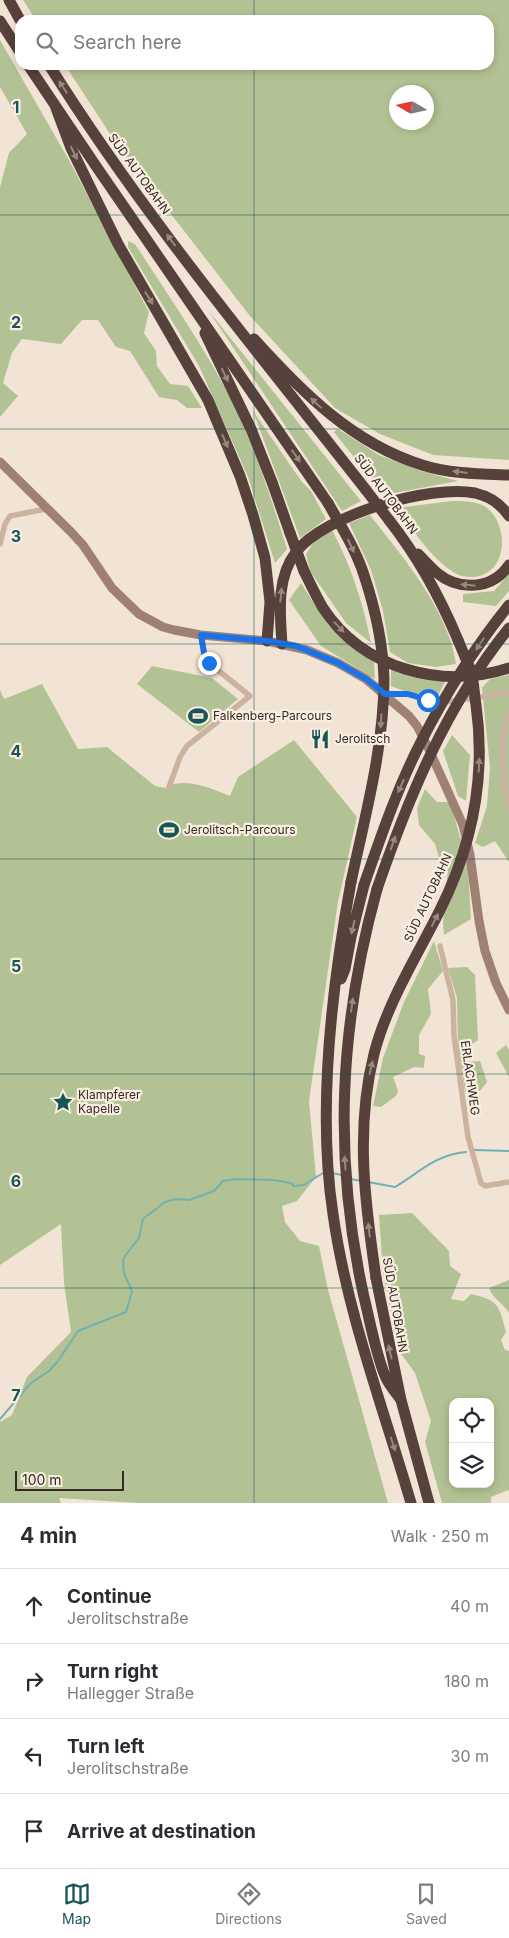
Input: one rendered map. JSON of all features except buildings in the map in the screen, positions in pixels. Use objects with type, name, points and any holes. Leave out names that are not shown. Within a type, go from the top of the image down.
[{"type":"highway","points":[[9,0],[17,15]]},
{"type":"highway","points":[[0,21],[15,44]]},
{"type":"highway","points":[[31,70],[328,503],[348,539],[363,573],[376,618],[384,680],[380,738],[344,918],[334,994],[328,1109],[329,1175],[332,1213],[346,1284],[366,1357],[411,1503]]},
{"type":"highway","name":"SÜD AUTOBAHN","points":[[52,70],[119,170],[220,308],[406,542],[443,604],[471,673],[478,723],[479,755],[476,802],[469,834],[454,881],[390,1010],[375,1052],[364,1104],[363,1160],[367,1211],[376,1278],[387,1341],[429,1503]]},
{"type":"highway","points":[[56,108],[71,148],[118,244],[208,400],[234,462],[253,515],[265,558],[270,602],[267,641]]},
{"type":"highway","points":[[220,308],[250,335],[288,377],[324,410],[368,442],[422,465],[465,473],[509,475]]},
{"type":"highway","points":[[198,315],[214,354],[251,429],[304,571],[324,609],[338,626],[365,650],[396,666],[417,672],[452,678],[477,676],[509,668]]},
{"type":"highway","points":[[282,644],[281,589],[290,561],[296,551],[316,534],[340,520],[390,502],[449,492],[477,494],[501,506],[509,516]]},
{"type":"highway","points":[[406,542],[438,573],[463,586],[489,583],[509,566]]},
{"type":"highway","points":[[334,994],[345,969],[364,885],[388,816],[422,740],[462,671],[492,626],[509,605]]},
{"type":"highway","points":[[401,1400],[386,1378],[361,1281],[347,1184],[344,1088],[355,983],[361,950],[377,889],[400,821],[431,750],[464,691],[495,645],[509,628]]},
{"type":"main road","points":[[0,462],[46,509],[72,532],[112,588],[128,605],[163,627],[201,635],[267,641],[307,650],[338,663],[366,679],[409,716],[417,726],[463,825],[470,855],[485,951],[496,983],[509,1010]]},
{"type":"street","points":[[0,544],[5,524],[10,516],[46,509]]},
{"type":"street","points":[[169,787],[180,757],[188,746],[250,696],[209,663],[204,653],[201,635]]},
{"type":"street","points":[[385,694],[408,694],[428,700],[446,702],[509,693]]},
{"type":"street","points":[[509,714],[505,723],[502,764],[509,806]]},
{"type":"street","name":"ERLACHWEG","points":[[440,946],[454,1000],[454,1036],[472,1157],[481,1183],[484,1186],[509,1182]]},
{"type":"green space","points":[[23,0],[509,0],[509,460],[433,455],[380,434],[335,408],[250,316],[116,143],[68,70],[494,70],[494,15],[33,15]]},
{"type":"green space","points":[[0,40],[15,66],[15,70],[17,70],[70,162],[149,312],[144,333],[156,351],[157,366],[170,384],[188,386],[202,408],[187,408],[177,400],[159,397],[130,351],[116,347],[98,320],[82,320],[61,344],[22,339],[12,353],[3,383],[18,396],[0,417],[0,187],[9,153],[27,134],[0,87]]},
{"type":"green space","points":[[128,241],[135,244],[185,320],[209,359],[240,417],[262,473],[287,549],[275,563],[248,477],[199,366],[128,247]]},
{"type":"green space","points":[[208,310],[361,501],[342,511]]},
{"type":"green space","points":[[253,411],[302,482],[311,491],[326,519],[300,538]]},
{"type":"green space","points":[[338,429],[379,455],[421,471],[458,481],[384,495],[334,432]]},
{"type":"green space","points":[[452,501],[469,502],[486,507],[494,515],[499,525],[502,547],[494,567],[486,574],[467,577],[450,570],[424,545],[396,508]]},
{"type":"green space","points":[[370,515],[414,572],[433,602],[449,637],[456,664],[436,667],[408,663],[390,652],[383,611],[371,570],[349,523]]},
{"type":"green space","points":[[332,530],[356,585],[371,643],[346,623],[310,571],[306,554],[315,540]]},
{"type":"green space","points":[[509,574],[509,591],[496,606],[463,602],[463,594],[494,591]]},
{"type":"green space","points":[[301,583],[327,624],[374,661],[375,679],[321,646],[289,600]]},
{"type":"green space","name":"Falkenberg-Parcours","points":[[152,666],[212,678],[238,699],[199,732],[137,684]]},
{"type":"green space","points":[[391,669],[416,677],[445,682],[436,699],[412,694],[391,686]]},
{"type":"green space","points":[[509,675],[509,862],[495,841],[483,847],[475,843],[487,806],[490,768],[482,688],[490,679]]},
{"type":"green space","points":[[42,684],[78,749],[107,747],[155,786],[166,788],[181,783],[189,783],[207,787],[230,796],[238,777],[294,740],[357,817],[338,902],[309,1101],[316,1177],[297,1201],[282,1206],[285,1222],[300,1241],[319,1246],[328,1290],[388,1503],[138,1503],[59,1498],[61,1503],[0,1503],[0,1422],[12,1415],[27,1377],[71,1332],[64,1283],[61,1224],[0,1265],[0,690],[4,699]]},
{"type":"green space","points":[[452,735],[470,755],[466,801],[458,796],[443,751]]},
{"type":"green space","points":[[425,789],[437,802],[450,802],[468,865],[471,919],[444,935],[443,923],[448,868],[440,861],[435,844],[419,825],[417,808]]},
{"type":"green space","points":[[434,941],[443,971],[428,989],[431,1014],[419,1035],[419,1054],[425,1056],[424,1068],[414,1067],[393,1077],[398,1091],[396,1096],[381,1107],[373,1106],[383,1058],[404,1002]]},
{"type":"green space","points":[[467,967],[475,975],[478,1040],[465,1049],[467,1062],[480,1061],[487,1082],[480,1091],[465,1092],[458,1048],[457,998],[448,968]]},
{"type":"green space","points":[[506,1045],[509,1050],[509,1077],[496,1053]]},
{"type":"green space","points":[[412,1213],[449,1251],[450,1266],[461,1274],[451,1299],[464,1301],[471,1294],[480,1296],[493,1302],[502,1316],[506,1332],[501,1340],[505,1350],[509,1351],[509,1492],[508,1490],[491,1497],[491,1503],[442,1503],[425,1442],[431,1421],[415,1373],[399,1351],[383,1273],[379,1215]]},
{"type":"green space","points":[[509,1280],[509,1313],[489,1288]]},
{"type":"waterway","points":[[475,1150],[509,1151]]},
{"type":"waterway","points":[[368,1182],[395,1187],[437,1160],[466,1152]]},
{"type":"waterway","points":[[0,1419],[31,1383],[49,1371],[58,1361],[78,1331],[126,1312],[132,1291],[124,1273],[123,1261],[139,1238],[143,1219],[165,1202],[176,1199],[189,1200],[214,1191],[223,1181],[236,1179],[274,1180],[291,1183],[294,1186],[304,1185],[323,1173]]},
{"type":"waterway","points":[[332,1173],[342,1175]]},
{"type":"waterway","points":[[351,1179],[361,1181]]},
{"type":"place","name":"Falkenberg-Parcours","points":[[198,716]]},
{"type":"place","name":"Jerolitsch","points":[[320,739]]},
{"type":"place","name":"Jerolitsch-Parcours","points":[[169,830]]},
{"type":"place","name":"Klampferer Kapelle","points":[[63,1102]]},
{"type":"route","points":[[209,663],[204,653],[201,635],[267,641],[296,646],[328,658],[366,679],[385,694],[408,694],[428,700]]}]
